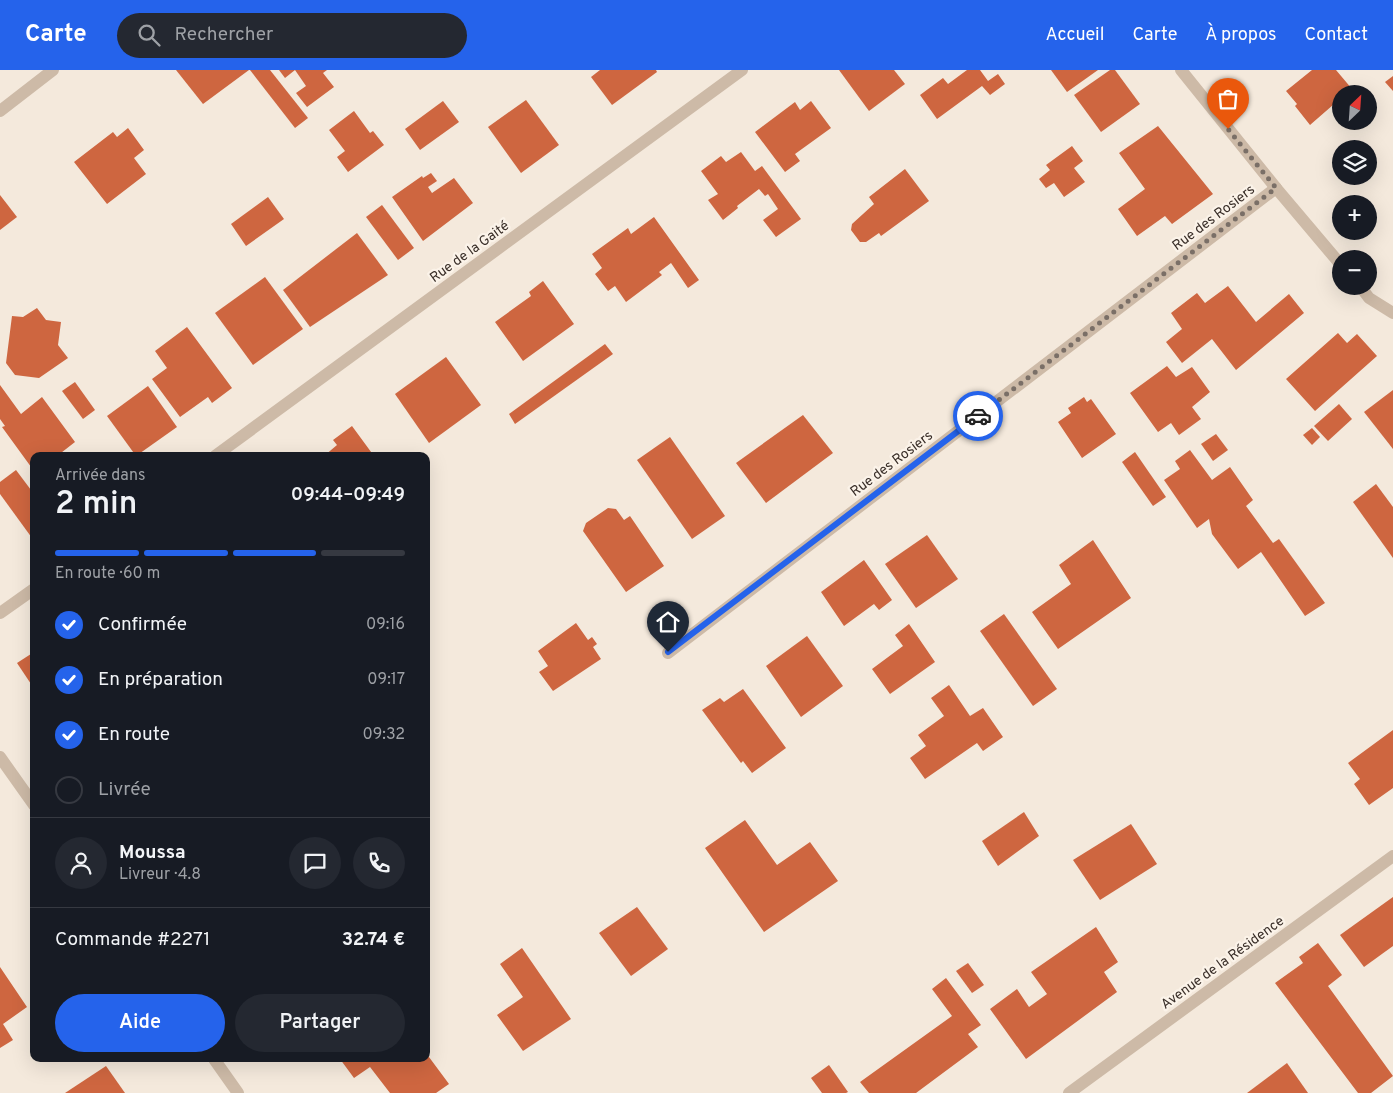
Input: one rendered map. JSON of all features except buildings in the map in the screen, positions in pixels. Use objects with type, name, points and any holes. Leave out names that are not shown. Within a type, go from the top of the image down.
[{"type":"street","points":[[0,111],[53,70]]},
{"type":"street","name":"Rue de la Gaité","points":[[220,452],[742,70]]},
{"type":"street","points":[[1181,70],[1332,254]]},
{"type":"street","name":"Rue des Rosiers","points":[[668,652],[1276,188]]},
{"type":"street","points":[[1367,295],[1393,313]]},
{"type":"street","points":[[0,614],[30,592]]},
{"type":"street","points":[[0,757],[30,799]]},
{"type":"street","name":"Avenue de la Résidence","points":[[1069,1093],[1393,856]]},
{"type":"street","points":[[216,1062],[238,1093]]},
{"type":"way so far","points":[[978,416],[1276,188],[1228,129]]},
{"type":"route","points":[[668,652],[978,416]]}]
